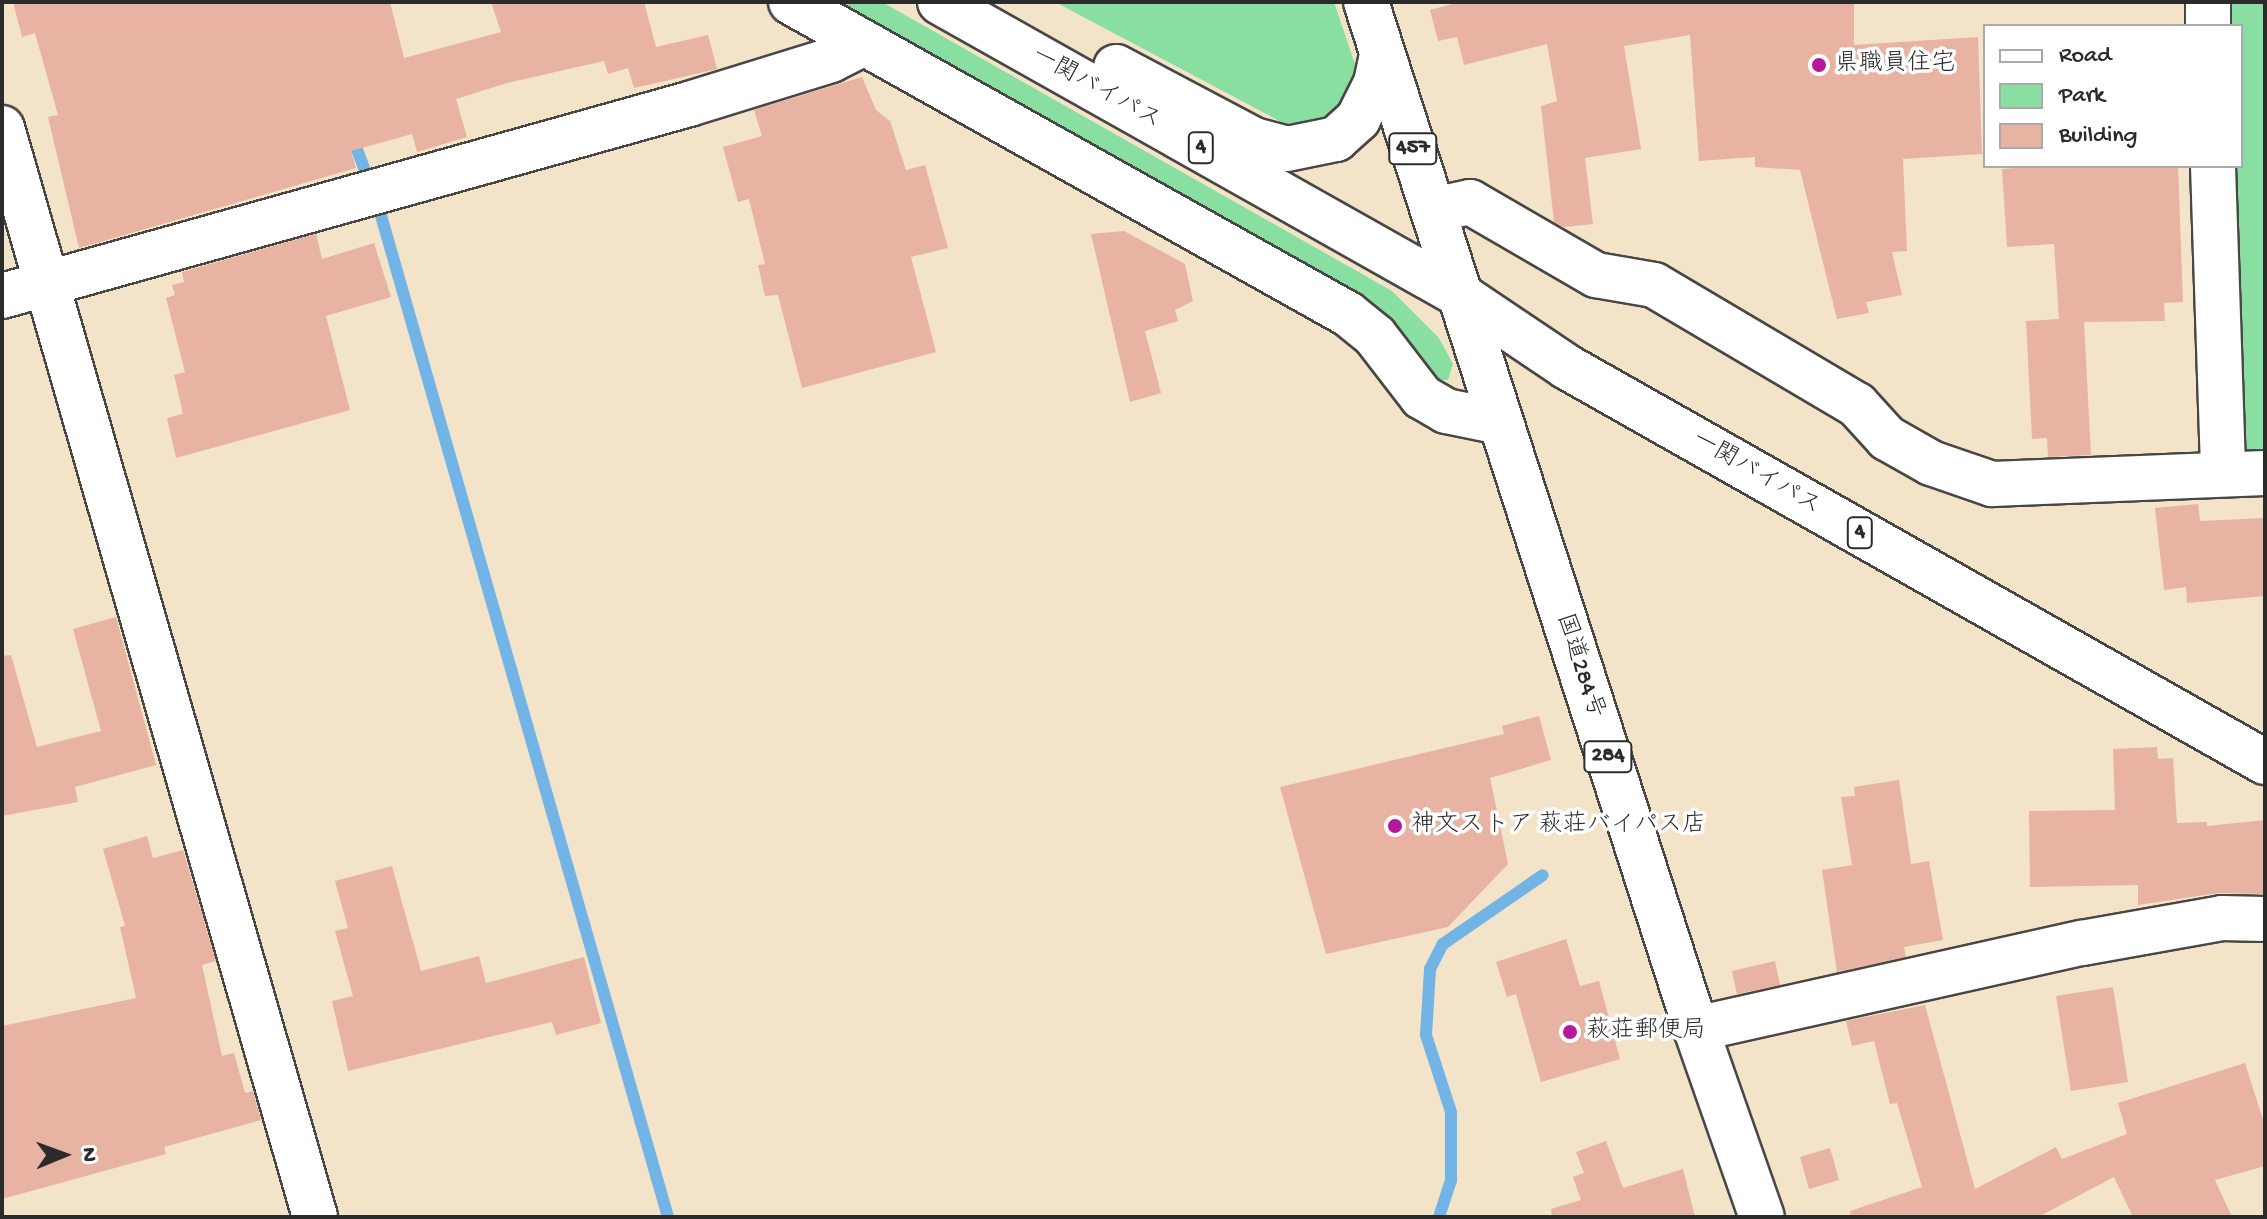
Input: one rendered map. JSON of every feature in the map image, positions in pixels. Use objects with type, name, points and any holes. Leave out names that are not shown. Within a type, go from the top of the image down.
[{"type":"main road","points":[[791,2],[1348,314],[1375,336],[1422,397],[1446,411],[1500,422]]},
{"type":"main road","name":"一関バイパス","points":[[940,2],[1460,295],[1567,367],[2265,762]]},
{"type":"main road","points":[[994,2],[1254,140],[1287,149],[1336,139],[1358,119],[1376,83],[1382,54]]},
{"type":"main road","name":"457","points":[[1366,2],[1460,295]]},
{"type":"main road","points":[[2208,2],[2208,24]]},
{"type":"main road","points":[[2,296],[689,104],[831,60],[864,43]]},
{"type":"main road","points":[[2,128],[315,1217]]},
{"type":"main road","points":[[1433,210],[1470,202],[1596,275],[1654,285],[1857,405],[1887,438],[1931,463],[1992,484],[2244,473],[2213,168]]},
{"type":"main road","name":"一関バイパス","points":[[1460,295],[1580,341],[2265,729]]},
{"type":"main road","name":"国道284号","points":[[1460,295],[1696,1029],[1762,1217]]},
{"type":"main road","points":[[1696,1029],[2082,943],[2222,918],[2265,919]]},
{"type":"green space","points":[[829,2],[882,2],[1392,291],[1439,338],[1453,364],[1448,380],[1432,380]]},
{"type":"green space","points":[[1055,2],[1334,2],[1357,70],[1346,109],[1304,125],[1285,124]]},
{"type":"green space","points":[[2221,2],[2265,2],[2265,459],[2235,460],[2226,168],[2243,168],[2243,24],[2222,24]]},
{"type":"building","points":[[13,2],[390,2],[404,58],[501,32],[491,2],[644,2],[656,47],[708,35],[717,69],[634,88],[628,68],[608,74],[604,61],[507,83],[456,99],[467,137],[417,152],[412,134],[351,151],[356,168],[79,248],[48,117],[58,115],[35,33],[22,37]]},
{"type":"building","points":[[1460,2],[1854,2],[1854,45],[1978,37],[1982,154],[1903,159],[1907,251],[1892,252],[1902,295],[1866,302],[1869,313],[1837,319],[1800,170],[1755,167],[1755,157],[1699,161],[1690,35],[1624,46],[1641,149],[1585,158],[1593,224],[1564,227],[1554,222],[1541,106],[1557,101],[1547,44],[1464,65],[1457,37],[1438,41],[1430,10]]},
{"type":"building","points":[[862,77],[876,110],[890,121],[906,170],[925,165],[948,248],[911,257],[936,352],[802,388],[778,295],[765,296],[758,265],[765,264],[749,199],[738,202],[723,147],[762,136],[754,110]]},
{"type":"building","points":[[2178,168],[2183,302],[2164,303],[2165,321],[2084,322],[2091,455],[2048,457],[2047,438],[2032,439],[2026,321],[2059,319],[2054,244],[2007,247],[2002,169]]},
{"type":"building","points":[[1124,231],[1185,264],[1193,301],[1175,310],[1178,321],[1145,331],[1161,393],[1130,402],[1091,234]]},
{"type":"building","points":[[316,234],[322,259],[374,243],[391,297],[326,316],[350,410],[176,458],[167,418],[183,414],[174,375],[185,372],[166,298],[175,295],[172,285],[184,282],[182,272]]},
{"type":"building","points":[[2198,504],[2200,521],[2265,518],[2265,596],[2187,603],[2186,587],[2164,590],[2155,508]]},
{"type":"building","points":[[116,617],[156,765],[75,787],[78,802],[2,816],[2,656],[11,655],[37,747],[101,731],[73,629]]},
{"type":"building","name":"神文ストア 萩荘バイパス店","points":[[1539,716],[1551,760],[1490,778],[1508,864],[1448,927],[1326,954],[1280,787],[1504,734],[1502,726]]},
{"type":"building","points":[[2157,747],[2158,759],[2173,758],[2177,823],[2207,822],[2207,826],[2265,820],[2265,894],[2218,893],[2138,905],[2138,885],[2030,887],[2029,811],[2115,810],[2113,749]]},
{"type":"building","points":[[1899,780],[1911,864],[1929,861],[1943,940],[1904,947],[1906,957],[1837,972],[1822,870],[1852,865],[1841,797],[1855,796],[1854,787]]},
{"type":"building","points":[[147,836],[153,858],[183,850],[216,961],[202,965],[222,1056],[234,1053],[245,1093],[253,1091],[261,1120],[164,1147],[166,1154],[2,1199],[2,1026],[136,998],[120,927],[125,926],[103,849]]},
{"type":"building","points":[[392,866],[421,971],[479,956],[486,983],[584,957],[601,1023],[556,1035],[552,1022],[348,1071],[332,1001],[353,996],[335,931],[348,928],[335,881]]},
{"type":"building","points":[[1566,939],[1580,986],[1599,981],[1620,1059],[1541,1082],[1516,994],[1507,997],[1496,962]]},
{"type":"building","points":[[1775,961],[1780,985],[1737,994],[1732,971]]},
{"type":"building","points":[[2113,987],[2128,1082],[2071,1091],[2056,996]]},
{"type":"building","points":[[1925,1005],[1975,1189],[2056,1147],[2062,1159],[2127,1134],[2118,1103],[2245,1063],[2265,1126],[2265,1166],[2215,1180],[2232,1217],[2133,1217],[2114,1177],[2038,1217],[1851,1217],[1850,1211],[1922,1187],[1897,1103],[1890,1104],[1874,1041],[1852,1046],[1846,1021]]},
{"type":"building","points":[[1606,1141],[1623,1188],[1683,1169],[1695,1217],[1552,1217],[1551,1209],[1581,1200],[1573,1177],[1584,1173],[1576,1152]]},
{"type":"building","points":[[1830,1148],[1839,1180],[1809,1189],[1800,1157]]},
{"type":"waterway","points":[[352,136],[378,205],[668,1217]]},
{"type":"waterway","points":[[1439,1217],[1451,1181],[1451,1112],[1426,1035],[1430,969],[1443,944],[1543,875]]},
{"type":"place","name":"県職員住宅","points":[[1819,65]]},
{"type":"place","name":"神文ストア 萩荘バイパス店","points":[[1395,826]]},
{"type":"place","name":"萩荘郵便局","points":[[1570,1032]]}]
